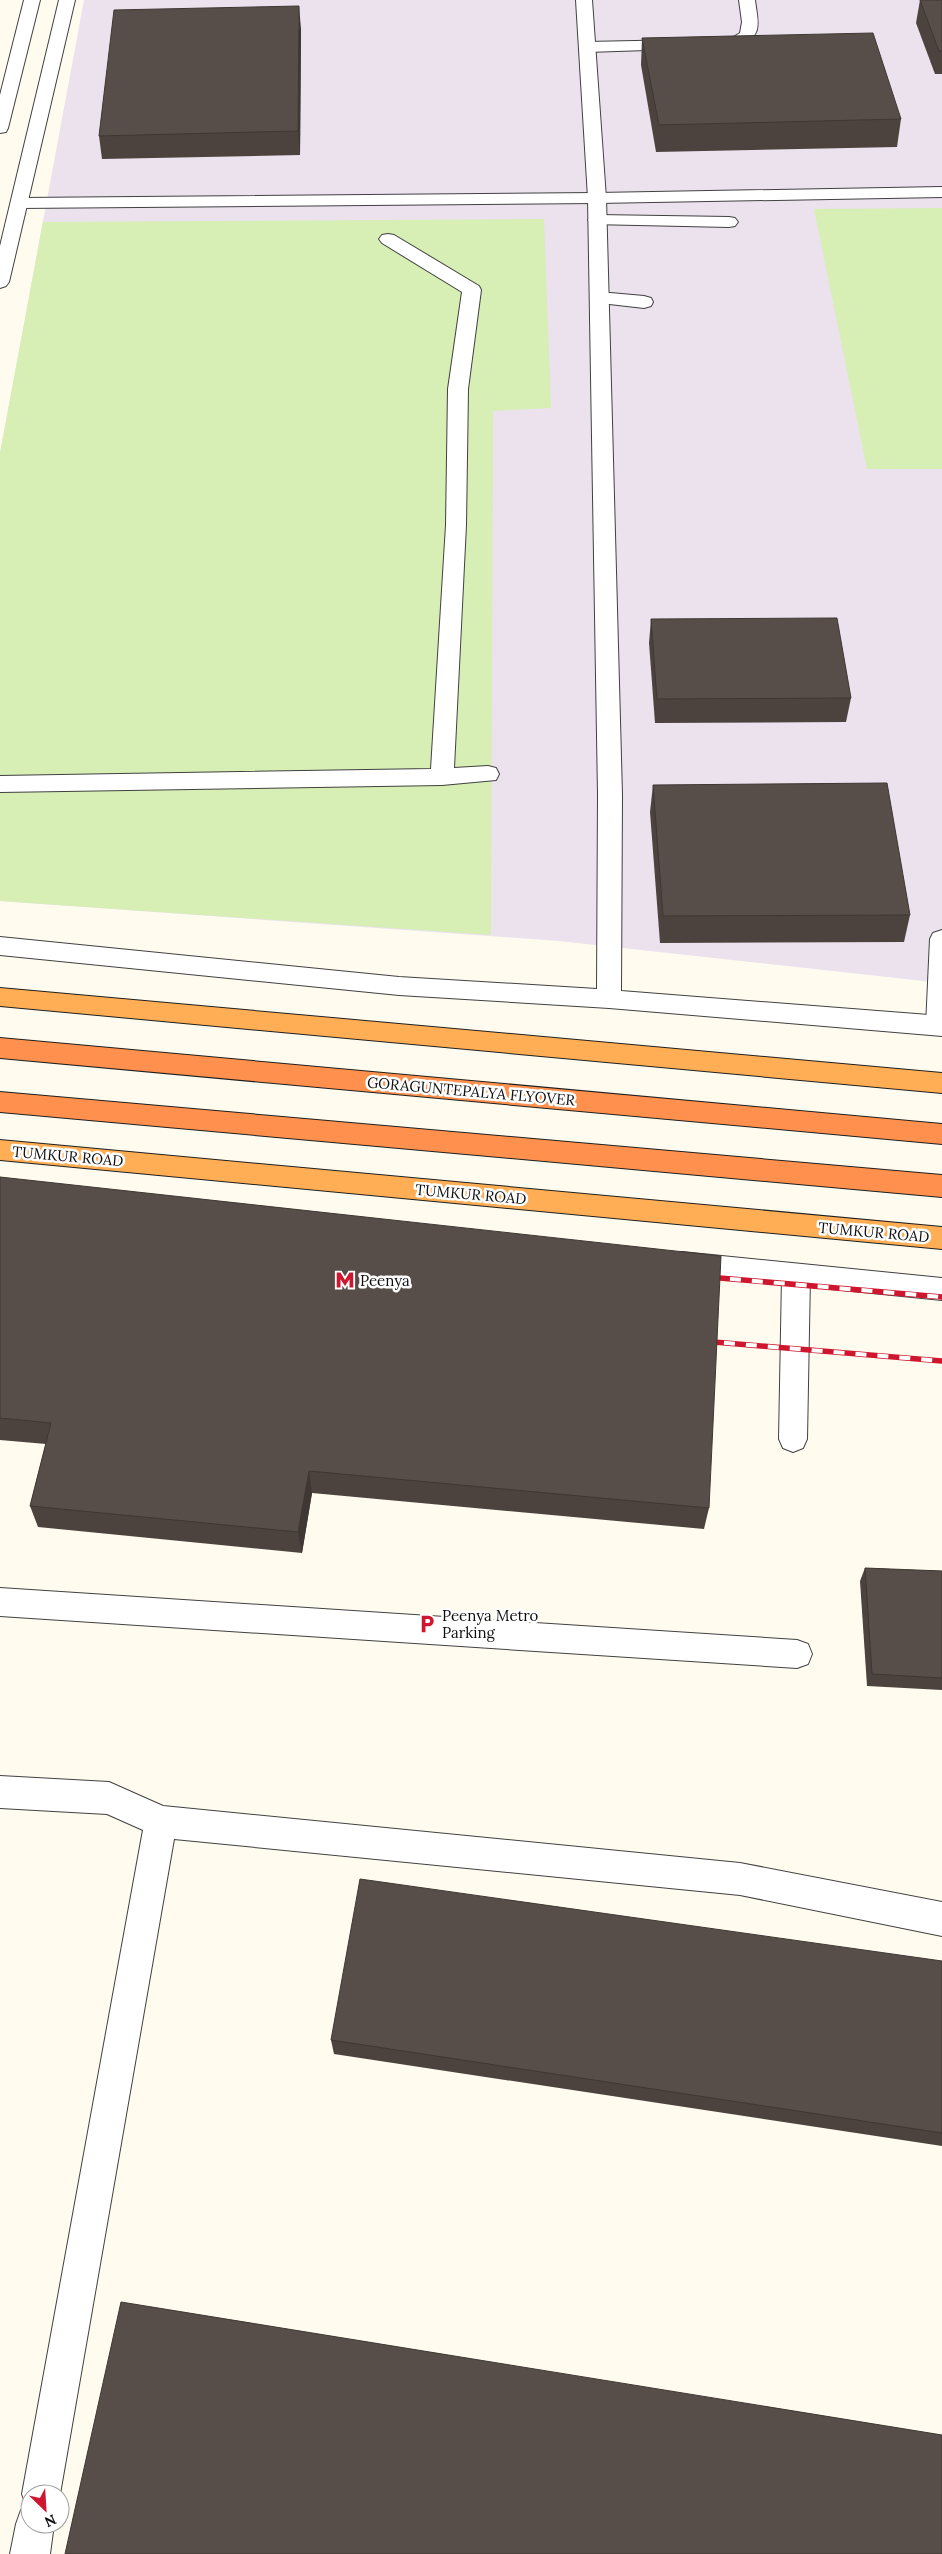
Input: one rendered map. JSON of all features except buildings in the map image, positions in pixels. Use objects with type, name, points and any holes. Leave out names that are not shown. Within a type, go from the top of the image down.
[{"type":"highway","points":[[0,997],[942,1083]]},
{"type":"highway","name":"GORAGUNTEPALYA FLYOVER","points":[[0,1048],[942,1134]]},
{"type":"highway","points":[[0,1102],[942,1186]]},
{"type":"highway","name":"TUMKUR ROAD","points":[[0,1150],[942,1238]]},
{"type":"street","points":[[0,128],[6,82],[32,0]]},
{"type":"street","points":[[0,282],[66,0]]},
{"type":"street","points":[[584,0],[597,220],[610,787],[610,999]]},
{"type":"street","points":[[587,46],[732,44],[746,39],[750,33],[747,0]]},
{"type":"street","points":[[6,82],[47,82]]},
{"type":"street","points":[[4,99],[43,100]]},
{"type":"street","points":[[20,203],[596,198],[942,192]]},
{"type":"street","points":[[597,220],[729,222]]},
{"type":"street","points":[[388,239],[472,290],[458,389],[456,525],[442,777]]},
{"type":"street","points":[[599,298],[644,302]]},
{"type":"street","points":[[0,784],[442,777],[488,774]]},
{"type":"street","points":[[0,946],[400,986],[610,999],[940,1026],[942,939]]},
{"type":"street","points":[[658,1261],[942,1289]]},
{"type":"street","points":[[793,1439],[796,1276]]},
{"type":"street","points":[[0,1602],[797,1654]]},
{"type":"street","points":[[0,1792],[109,1798],[161,1822],[740,1879],[942,1919]]},
{"type":"street","points":[[43,2484],[161,1822]]},
{"type":"street","points":[[30,2554],[33,2534]]},
{"type":"shaded area","points":[[84,0],[942,0],[942,983],[559,941],[0,901],[0,453]]},
{"type":"green space","points":[[942,208],[942,469],[867,469],[814,209]]},
{"type":"green space","points":[[544,219],[551,408],[493,411],[491,935],[0,901],[0,453],[43,222]]},
{"type":"railway","points":[[708,1277],[942,1297]]},
{"type":"railway","points":[[702,1341],[942,1361]]},
{"type":"place","name":"Peenya","points":[[345,1280]]},
{"type":"place","name":"Peenya Metro Parking","points":[[427,1624]]}]
